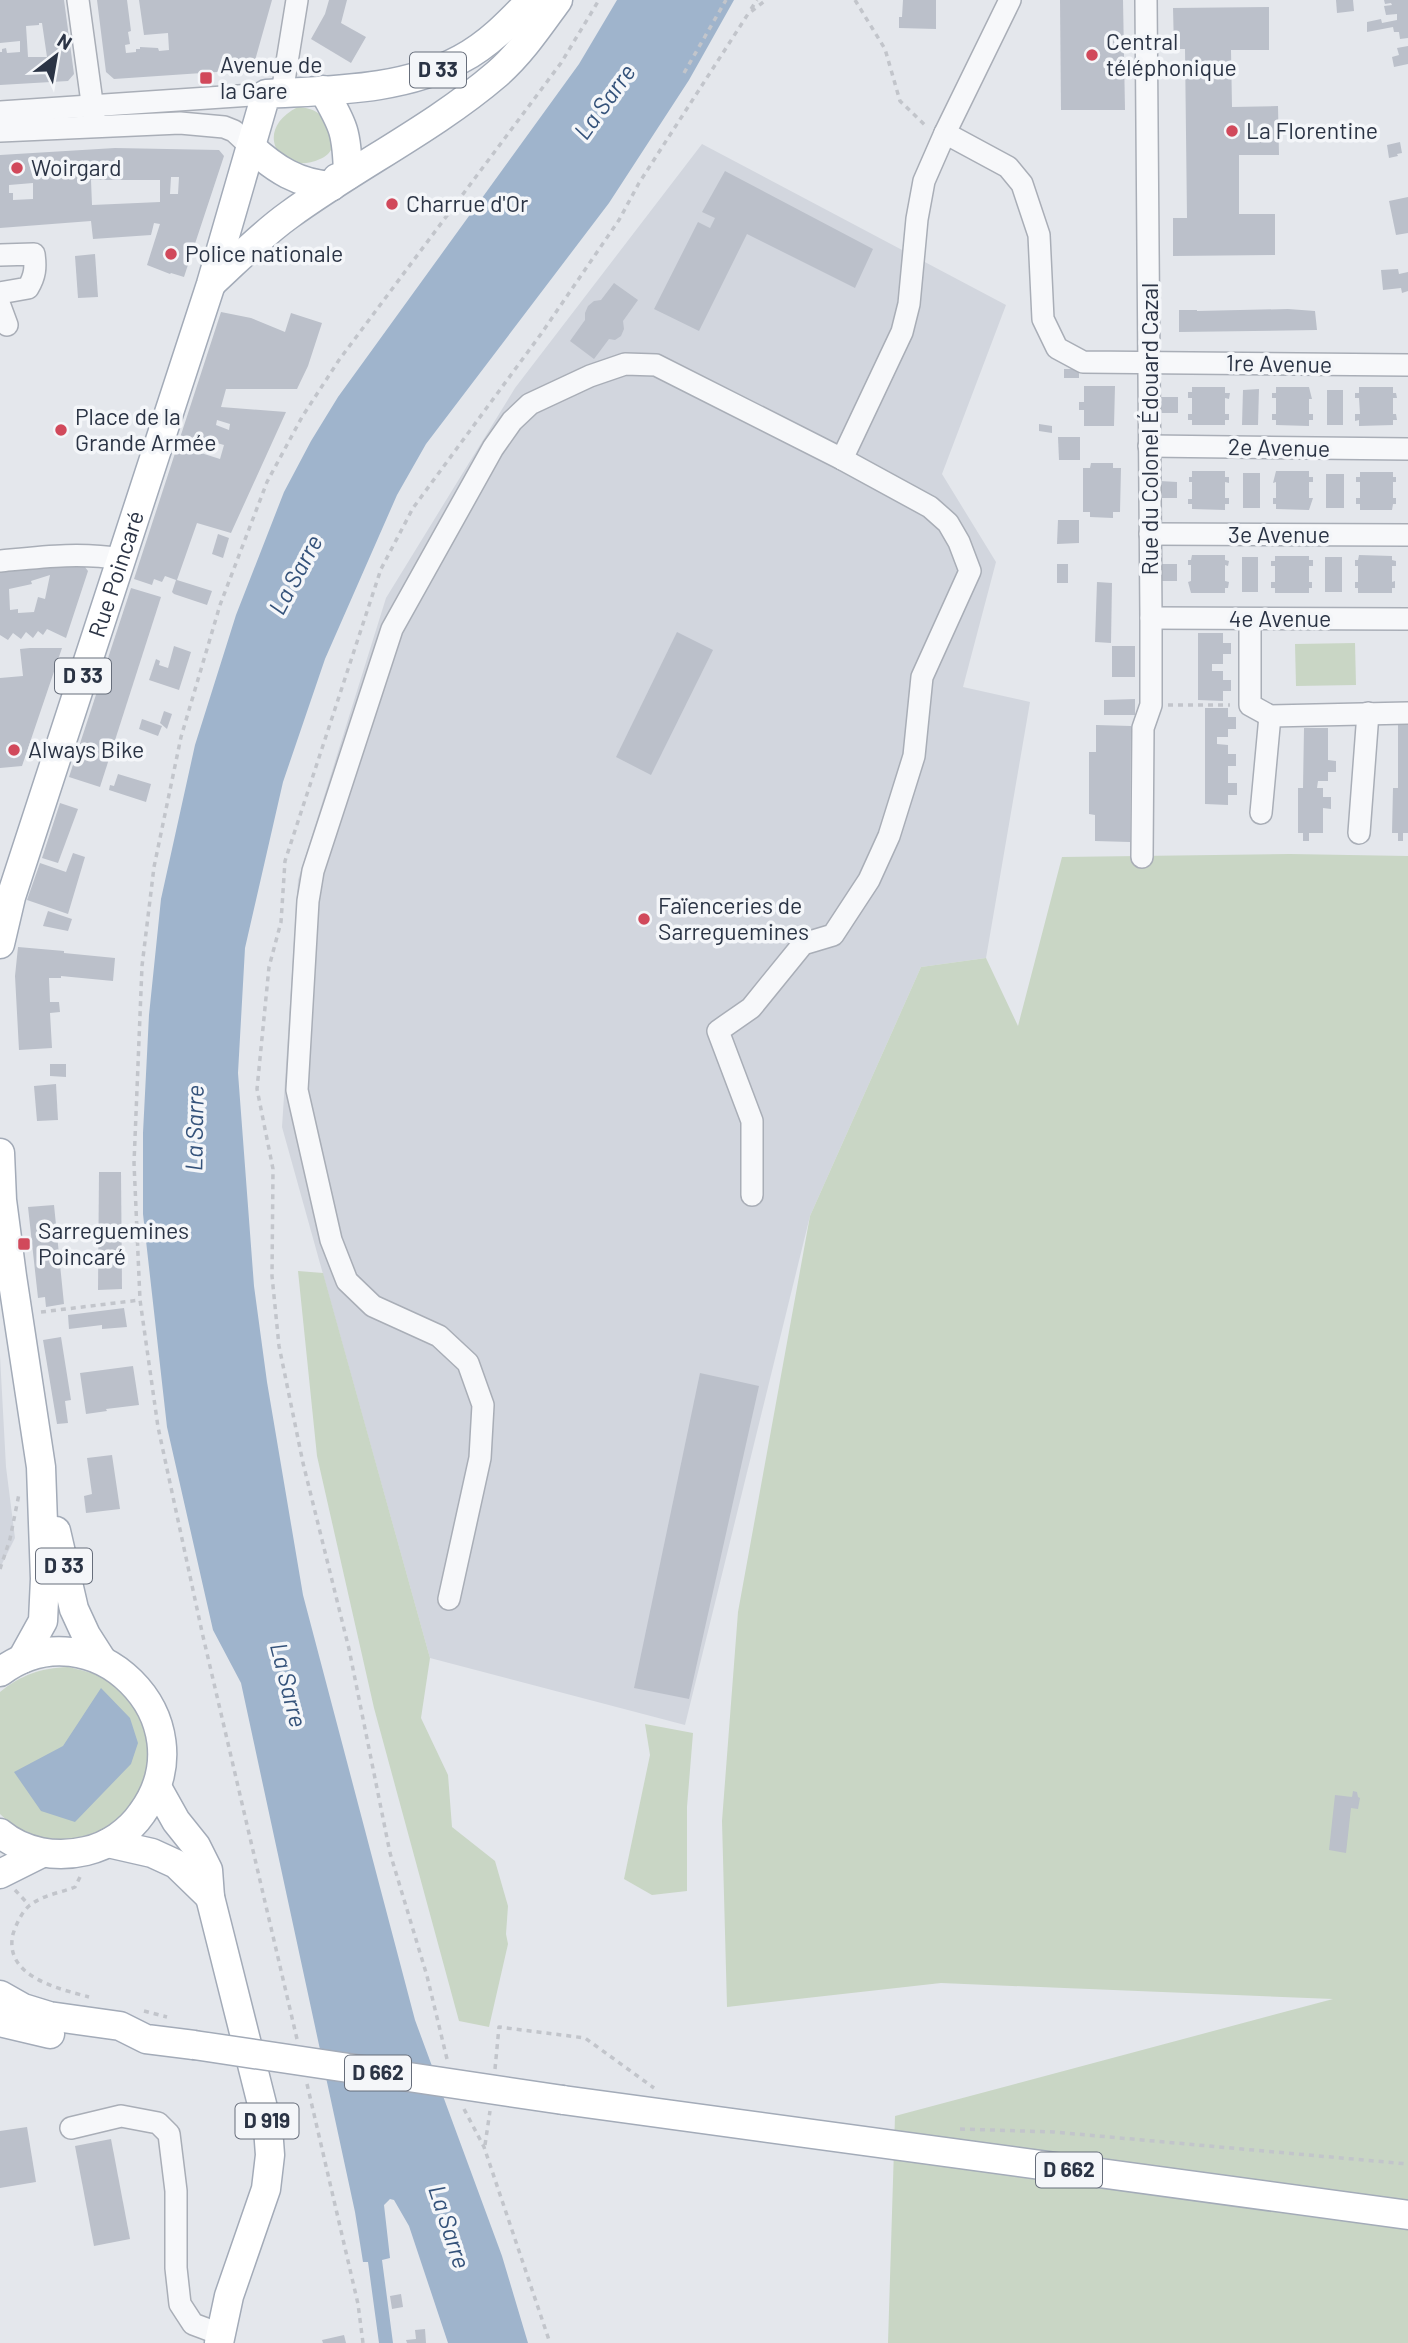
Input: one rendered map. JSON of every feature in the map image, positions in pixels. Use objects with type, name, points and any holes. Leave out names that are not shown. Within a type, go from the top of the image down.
[{"type":"main road","name":"D 33","points":[[251,147],[274,93],[409,80],[447,66],[486,43],[531,0]]},
{"type":"main road","name":"D 33","points":[[327,178],[468,96],[498,73],[558,0]]},
{"type":"main road","points":[[251,147],[271,166],[327,178],[347,139],[344,126],[323,90]]},
{"type":"main road","name":"Rue Poincaré","points":[[0,944],[11,897],[211,284],[251,147]]},
{"type":"main road","name":"Rue Poincaré","points":[[211,284],[327,178]]},
{"type":"main road","name":"D 33","points":[[0,1153],[2,1200],[18,1314],[31,1477],[46,1599],[43,1621],[11,1666]]},
{"type":"main road","name":"D 33","points":[[31,1477],[75,1609],[86,1635],[102,1660]]},
{"type":"main road","points":[[0,1833],[22,1847],[43,1853],[77,1853],[108,1843],[138,1820],[157,1787],[162,1766],[158,1723],[137,1686],[121,1671],[102,1660],[62,1651],[42,1653],[11,1666]]},
{"type":"main road","name":"D 919","points":[[157,1787],[176,1821],[196,1846],[208,1870],[210,1898],[268,2128],[270,2155],[266,2189],[229,2296],[219,2339]]},
{"type":"main road","points":[[108,1843],[152,1853],[176,1864],[210,1898]]},
{"type":"main road","points":[[0,1874],[43,1853]]},
{"type":"main road","name":"D 662","points":[[0,1995],[23,2008],[49,2016],[120,2026],[146,2039]]},
{"type":"main road","name":"D 662","points":[[6,2021],[68,2037],[120,2044],[146,2039],[194,2045],[718,2122],[1408,2216]]},
{"type":"street","points":[[78,0],[94,115]]},
{"type":"street","points":[[0,131],[94,115],[274,93],[297,0]]},
{"type":"street","points":[[842,459],[902,332],[909,304],[917,219],[924,181],[1010,0]]},
{"type":"street","name":"Rue du Colonel Édouard Cazal","points":[[1142,858],[1143,728],[1151,705],[1152,618],[1146,0]]},
{"type":"street","points":[[0,112],[94,115],[224,127],[234,131],[251,147]]},
{"type":"street","name":"1re Avenue","points":[[945,133],[1008,167],[1022,184],[1039,235],[1043,319],[1057,348],[1083,362],[1408,365]]},
{"type":"street","points":[[0,255],[34,254],[36,265],[28,288],[0,293]]},
{"type":"street","points":[[449,1599],[480,1458],[483,1405],[468,1363],[439,1336],[373,1306],[347,1281],[331,1240],[297,1090],[308,901],[313,871],[393,629],[494,448],[512,421],[530,404],[590,376],[625,364],[656,365],[842,459],[930,507],[948,523],[960,542],[970,572],[922,677],[914,756],[889,836],[869,880],[833,935],[803,944],[751,1008],[718,1031],[752,1121],[752,1195]]},
{"type":"street","name":"2e Avenue","points":[[1149,446],[1408,449]]},
{"type":"street","name":"3e Avenue","points":[[1150,534],[1408,535]]},
{"type":"street","points":[[0,561],[60,555],[121,559]]},
{"type":"street","name":"4e Avenue","points":[[1152,618],[1408,619]]},
{"type":"street","points":[[1250,619],[1250,705],[1269,716],[1408,713]]},
{"type":"street","points":[[1359,833],[1368,713]]},
{"type":"street","points":[[1261,813],[1269,716]]},
{"type":"street","points":[[71,2128],[121,2116],[158,2123],[169,2134],[176,2191],[176,2268],[180,2304],[193,2324],[219,2339]]},
{"type":"path","points":[[299,2050],[202,1632],[158,1427],[140,1300],[134,1163],[142,966],[154,867],[181,737],[220,605],[267,482],[302,417],[340,360],[561,63],[599,0]]},
{"type":"path","points":[[684,73],[726,0]]},
{"type":"path","points":[[448,2066],[427,1976],[390,1853],[349,1649],[303,1463],[279,1346],[272,1276],[273,1169],[257,1089],[269,967],[281,922],[285,861],[381,569],[412,508],[541,334],[619,220],[639,183],[757,0]]},
{"type":"path","points":[[748,14],[766,0]]},
{"type":"path","points":[[855,0],[885,49],[900,101],[925,126],[945,133]]},
{"type":"path","points":[[1151,705],[1250,705]]},
{"type":"path","points":[[18,1314],[140,1300]]},
{"type":"path","points":[[0,1569],[10,1539],[16,1499],[31,1477]]},
{"type":"path","points":[[494,2076],[499,2027],[584,2038],[662,2093]]},
{"type":"path","points":[[305,2077],[358,2304],[363,2343]]},
{"type":"path","points":[[484,2147],[491,2100]]},
{"type":"path","points":[[460,2102],[484,2147],[550,2343]]},
{"type":"path","points":[[953,2128],[1065,2133],[1408,2164]]},
{"type":"shaded area","name":"Faïenceries de Sarreguemines","points":[[702,144],[1006,305],[942,474],[996,562],[963,687],[1030,702],[986,958],[921,967],[810,1216],[685,1725],[430,1658],[282,1127],[298,880],[386,598],[515,388]]},
{"type":"shaded area","points":[[0,1356],[6,1467],[15,1538],[0,1568]]},
{"type":"green space","points":[[298,107],[314,111],[322,117],[328,126],[332,142],[332,148],[327,155],[306,163],[293,162],[283,157],[276,149],[274,139],[276,128],[284,117]]},
{"type":"green space","points":[[1355,643],[1356,685],[1296,686],[1295,644]]},
{"type":"green space","points":[[1290,854],[1408,856],[1408,2343],[888,2343],[895,2116],[1333,1999],[941,1983],[727,2007],[722,1821],[738,1612],[810,1216],[921,967],[986,958],[1018,1026],[1062,857]]},
{"type":"green space","points":[[298,1271],[323,1273],[430,1658],[421,1718],[448,1775],[452,1827],[495,1861],[508,1906],[508,1944],[489,2027],[459,2021],[374,1708],[317,1456]]},
{"type":"green space","points":[[68,1667],[104,1678],[128,1697],[142,1721],[148,1747],[145,1774],[135,1799],[117,1819],[93,1833],[54,1839],[29,1833],[0,1814],[0,1692],[32,1674]]},
{"type":"green space","points":[[645,1724],[693,1733],[687,1807],[687,1891],[652,1895],[624,1879],[650,1755]]},
{"type":"water","name":"La Sarre","points":[[617,0],[734,0],[689,80],[609,203],[426,444],[397,495],[325,659],[283,782],[245,948],[238,1073],[254,1286],[267,1382],[303,1595],[415,2020],[502,2256],[528,2343],[448,2343],[409,2226],[394,2200],[390,2199],[384,2205],[390,2258],[382,2260],[393,2343],[379,2343],[368,2262],[363,2262],[355,2212],[241,1683],[213,1630],[167,1427],[143,1214],[143,1133],[149,1015],[161,899],[195,745],[236,615],[284,492],[338,397],[579,64]]},
{"type":"water","points":[[101,1688],[130,1718],[138,1743],[131,1764],[75,1822],[41,1811],[14,1772],[63,1746]]},
{"type":"building","points":[[0,0],[64,0],[74,74],[68,81],[0,85],[0,52],[6,48],[7,53],[20,52],[20,41],[0,43]],"holes":[[[42,23],[47,57],[28,57],[26,26]]]},
{"type":"building","points":[[97,0],[127,0],[131,31],[128,32],[130,44],[125,45],[126,53],[136,52],[140,47],[169,50],[168,33],[144,35],[139,0],[272,0],[254,64],[246,70],[114,79],[106,72]]},
{"type":"building","points":[[329,0],[347,0],[341,23],[366,37],[351,63],[311,39],[325,14]]},
{"type":"building","points":[[903,0],[936,0],[936,29],[899,28]]},
{"type":"building","name":"Central téléphonique","points":[[1060,0],[1123,0],[1125,110],[1061,110]]},
{"type":"building","points":[[1336,0],[1353,0],[1354,11],[1337,13]]},
{"type":"building","points":[[1384,0],[1408,0],[1408,38],[1400,39],[1399,32],[1394,32],[1393,27],[1367,32],[1367,22],[1397,20],[1397,14],[1386,15],[1384,6],[1392,5],[1385,4]]},
{"type":"building","name":"La Florentine","points":[[1269,7],[1269,50],[1231,50],[1232,107],[1278,106],[1279,155],[1239,155],[1239,214],[1275,214],[1275,255],[1173,256],[1173,218],[1187,218],[1185,49],[1174,49],[1173,8]]},
{"type":"building","points":[[1408,46],[1408,64],[1394,67],[1392,57],[1399,55],[1397,48]]},
{"type":"building","points":[[1400,142],[1402,153],[1389,158],[1387,145]]},
{"type":"building","points":[[115,148],[219,150],[224,156],[184,277],[147,265],[160,224],[154,223],[151,235],[93,239],[91,221],[0,228],[0,155]],"holes":[[[171,177],[179,177],[178,194],[170,194]],[[91,180],[160,180],[160,202],[92,205]],[[33,183],[33,199],[13,200],[9,185]]]},
{"type":"building","points":[[725,171],[873,249],[855,288],[747,234],[699,331],[654,309],[698,222],[710,228],[715,218],[702,212]]},
{"type":"building","points":[[1408,197],[1408,233],[1396,235],[1389,201]]},
{"type":"building","points":[[95,254],[98,297],[78,298],[75,256]]},
{"type":"building","points":[[1398,269],[1399,274],[1408,272],[1408,291],[1402,293],[1401,288],[1383,290],[1381,270]]},
{"type":"building","points":[[614,283],[638,300],[623,321],[621,336],[615,340],[609,339],[594,359],[570,341],[585,320],[588,306],[601,300]]},
{"type":"building","points":[[1179,310],[1315,311],[1317,330],[1179,332]]},
{"type":"building","points":[[221,312],[251,318],[285,332],[291,313],[322,323],[308,366],[297,389],[226,389],[221,407],[286,412],[231,533],[197,523],[177,580],[212,591],[207,605],[174,594],[172,592],[176,580],[165,576],[162,582],[154,579],[152,585],[134,579]],"holes":[[[217,420],[230,424],[229,430],[216,425]],[[206,440],[224,445],[220,459],[201,453]]]},
{"type":"building","points":[[1064,369],[1079,369],[1079,378],[1064,378]]},
{"type":"building","points":[[1084,386],[1115,386],[1114,426],[1084,426],[1084,410],[1079,410],[1079,402],[1084,402]]},
{"type":"building","points":[[1192,387],[1225,387],[1225,393],[1230,393],[1229,399],[1225,398],[1225,414],[1229,414],[1229,420],[1225,420],[1225,425],[1192,425],[1192,420],[1188,420],[1188,414],[1192,414],[1192,398],[1188,398],[1188,392],[1192,392]]},
{"type":"building","points":[[1276,387],[1309,387],[1312,399],[1309,399],[1309,414],[1313,414],[1313,420],[1309,420],[1309,426],[1276,425],[1272,414],[1276,414],[1276,398],[1272,398],[1272,393],[1276,393]]},
{"type":"building","points":[[1359,387],[1393,387],[1397,398],[1393,398],[1393,414],[1396,414],[1397,420],[1393,420],[1393,425],[1359,426],[1359,420],[1355,421],[1355,414],[1360,414],[1359,398],[1355,398],[1355,393],[1359,393]]},
{"type":"building","points":[[1259,389],[1258,425],[1242,425],[1243,390]]},
{"type":"building","points":[[1327,390],[1343,390],[1343,425],[1327,425]]},
{"type":"building","points":[[1160,397],[1178,397],[1178,413],[1160,413]]},
{"type":"building","points":[[1039,424],[1052,426],[1052,433],[1039,431]]},
{"type":"building","points":[[1058,437],[1080,437],[1080,460],[1059,460]]},
{"type":"building","points":[[1091,463],[1113,463],[1113,468],[1121,468],[1120,512],[1113,512],[1113,518],[1090,517],[1090,512],[1083,512],[1083,468],[1090,468]]},
{"type":"building","points":[[1192,471],[1225,471],[1229,483],[1225,482],[1225,498],[1229,498],[1229,504],[1225,504],[1225,510],[1192,509],[1188,499],[1192,499],[1192,482],[1189,482],[1189,477],[1192,477]]},
{"type":"building","points":[[1276,471],[1309,471],[1313,482],[1309,482],[1309,498],[1313,498],[1309,510],[1276,509],[1273,498],[1276,498],[1276,482],[1273,483]]},
{"type":"building","points":[[1360,472],[1393,472],[1393,477],[1396,477],[1396,482],[1393,482],[1393,498],[1396,498],[1396,504],[1393,504],[1392,510],[1360,510],[1356,498],[1360,498],[1360,482],[1356,482],[1356,477],[1360,477]]},
{"type":"building","points":[[1243,473],[1260,473],[1260,508],[1243,508]]},
{"type":"building","points":[[1326,474],[1344,474],[1344,508],[1326,508]]},
{"type":"building","points":[[1160,481],[1177,482],[1177,498],[1160,498]]},
{"type":"building","points":[[1058,520],[1079,520],[1079,543],[1057,544]]},
{"type":"building","points":[[218,534],[229,538],[223,558],[212,554]]},
{"type":"building","points":[[1192,555],[1225,555],[1225,560],[1229,561],[1228,566],[1225,565],[1225,581],[1229,582],[1225,593],[1191,593],[1188,582],[1191,581],[1191,565],[1188,565],[1188,560],[1191,560]]},
{"type":"building","points":[[1359,555],[1392,556],[1396,566],[1392,566],[1392,582],[1395,581],[1395,588],[1392,588],[1392,593],[1358,593],[1358,588],[1355,588],[1355,582],[1358,582],[1358,566],[1355,566],[1355,560],[1358,560]]},
{"type":"building","points":[[1275,556],[1309,556],[1309,560],[1313,560],[1313,566],[1309,566],[1309,582],[1312,582],[1312,588],[1309,588],[1309,593],[1275,593],[1271,582],[1275,582],[1275,566],[1271,566],[1271,561],[1275,561]]},
{"type":"building","points":[[1242,557],[1258,557],[1258,592],[1242,592]]},
{"type":"building","points":[[1325,557],[1342,557],[1342,592],[1325,592]]},
{"type":"building","points":[[81,562],[88,571],[66,638],[47,629],[43,635],[38,631],[33,638],[26,632],[21,639],[13,633],[8,640],[0,635],[0,570]],"holes":[[[50,575],[45,599],[38,597],[34,612],[18,613],[18,609],[10,610],[9,589],[32,584],[31,581]]]},
{"type":"building","points":[[1057,564],[1068,564],[1068,583],[1057,583]]},
{"type":"building","points":[[1160,564],[1177,564],[1177,581],[1159,581]]},
{"type":"building","points":[[1097,582],[1112,583],[1111,643],[1095,642]]},
{"type":"building","points":[[131,588],[161,597],[100,787],[69,777]]},
{"type":"building","points":[[677,632],[713,650],[651,775],[616,757]]},
{"type":"building","points":[[1198,633],[1223,633],[1223,643],[1231,643],[1231,654],[1223,654],[1223,664],[1212,664],[1212,671],[1223,671],[1223,680],[1231,680],[1231,691],[1223,691],[1223,701],[1198,700]]},
{"type":"building","points":[[174,646],[191,652],[179,690],[149,680],[156,659],[160,661],[159,665],[168,668]]},
{"type":"building","points":[[1112,646],[1135,646],[1135,677],[1112,677]]},
{"type":"building","points":[[62,648],[22,766],[0,768],[0,678],[23,676],[20,649]]},
{"type":"building","points":[[1135,699],[1135,715],[1104,715],[1104,700]]},
{"type":"building","points":[[1205,708],[1228,708],[1228,717],[1236,717],[1236,729],[1228,729],[1228,737],[1217,737],[1217,744],[1228,745],[1228,754],[1236,754],[1236,766],[1228,766],[1228,783],[1237,783],[1237,795],[1228,795],[1228,805],[1205,804]]},
{"type":"building","points":[[164,711],[172,714],[167,729],[160,723]]},
{"type":"building","points":[[142,719],[162,726],[158,736],[139,729]]},
{"type":"building","points":[[1398,722],[1408,722],[1408,833],[1403,833],[1403,841],[1398,841],[1398,833],[1392,833],[1393,788],[1398,788]]},
{"type":"building","points":[[1096,725],[1131,726],[1130,842],[1095,841],[1095,815],[1089,814],[1089,752],[1096,752]]},
{"type":"building","points":[[1304,728],[1328,728],[1328,760],[1336,761],[1336,772],[1328,772],[1328,781],[1318,781],[1317,788],[1323,788],[1323,797],[1331,797],[1331,809],[1323,808],[1323,833],[1309,833],[1309,841],[1303,841],[1303,833],[1298,833],[1298,788],[1303,788]]},
{"type":"building","points":[[118,774],[151,784],[146,802],[109,790],[110,785],[114,786]]},
{"type":"building","points":[[60,803],[78,809],[58,863],[42,858]]},
{"type":"building","points":[[73,853],[85,857],[68,914],[27,900],[40,863],[66,872]]},
{"type":"building","points":[[48,911],[72,919],[68,931],[43,926]]},
{"type":"building","points":[[18,947],[115,958],[113,981],[61,976],[49,978],[50,1002],[59,1002],[60,1012],[50,1013],[52,1048],[19,1050],[15,976]]},
{"type":"building","points":[[50,1064],[66,1064],[66,1077],[50,1076]]},
{"type":"building","points":[[56,1084],[58,1120],[37,1121],[34,1086]]},
{"type":"building","points":[[99,1172],[121,1172],[122,1289],[98,1290]]},
{"type":"building","points":[[54,1205],[64,1304],[46,1307],[45,1297],[38,1298],[28,1207]]},
{"type":"building","points":[[124,1308],[127,1327],[102,1329],[102,1325],[69,1329],[68,1315]]},
{"type":"building","points":[[61,1337],[71,1400],[65,1401],[68,1423],[57,1424],[43,1340]]},
{"type":"building","points":[[133,1366],[139,1405],[86,1414],[80,1373]]},
{"type":"building","points":[[700,1373],[759,1386],[689,1699],[634,1688]]},
{"type":"building","points":[[112,1455],[120,1509],[86,1513],[84,1496],[92,1494],[87,1458]]},
{"type":"building","points":[[1353,1791],[1357,1792],[1360,1798],[1358,1809],[1351,1808],[1346,1853],[1329,1850],[1335,1795],[1352,1797]]},
{"type":"building","points":[[27,2127],[36,2182],[0,2188],[0,2131]]},
{"type":"building","points":[[111,2139],[130,2239],[94,2246],[75,2146]]},
{"type":"building","points":[[401,2294],[403,2307],[392,2309],[390,2296]]},
{"type":"building","points":[[425,2329],[426,2343],[407,2343],[406,2340],[416,2339],[415,2330]]},
{"type":"building","points":[[344,2335],[346,2343],[323,2343],[322,2340]]},
{"type":"place","name":"Central téléphonique","points":[[1092,55]]},
{"type":"place","name":"Avenue de la Gare","points":[[206,78]]},
{"type":"place","name":"La Florentine","points":[[1232,131]]},
{"type":"place","name":"Woirgard","points":[[17,168]]},
{"type":"place","name":"Charrue d'Or","points":[[392,204]]},
{"type":"place","name":"Police nationale","points":[[171,254]]},
{"type":"place","name":"Place de la Grande Armée","points":[[61,430]]},
{"type":"place","name":"Always Bike","points":[[14,750]]},
{"type":"place","name":"Faïenceries de Sarreguemines","points":[[644,919]]},
{"type":"place","name":"Sarreguemines Poincaré","points":[[24,1244]]}]
